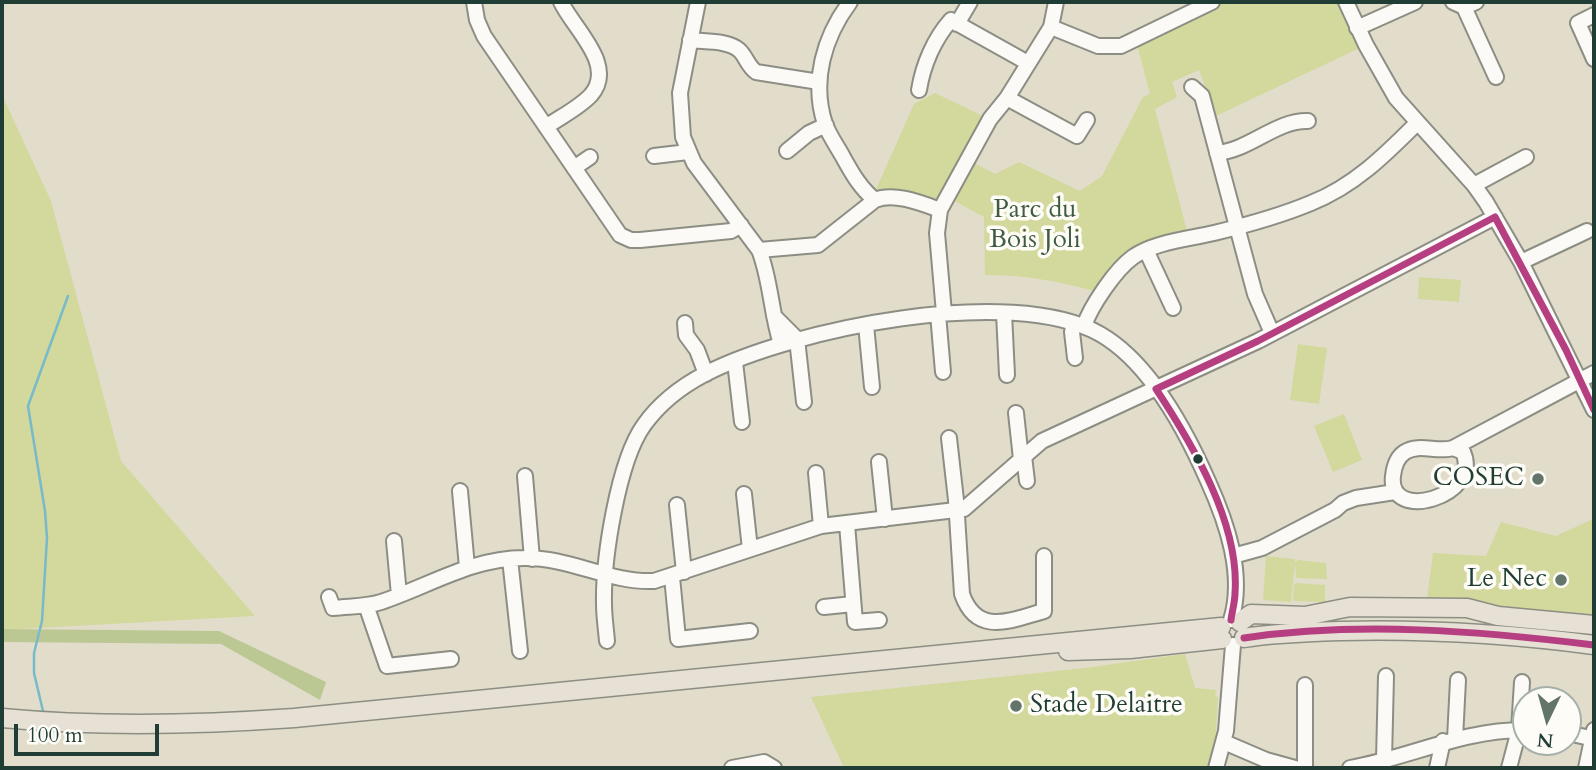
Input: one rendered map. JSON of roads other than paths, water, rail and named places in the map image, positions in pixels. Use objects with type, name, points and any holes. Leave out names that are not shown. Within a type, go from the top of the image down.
[{"type":"main road","points":[[1232,632],[1251,614],[1305,616],[1350,607],[1466,608],[1498,616],[1594,625]]},
{"type":"main road","points":[[2,718],[157,725],[293,718],[984,649],[1232,632],[1431,631],[1527,637],[1594,645]]},
{"type":"street","points":[[474,2],[477,20],[484,36],[616,231],[625,238],[640,240],[731,231],[741,225]]},
{"type":"street","points":[[546,127],[586,99],[595,89],[599,75],[594,55],[561,2]]},
{"type":"street","points":[[698,2],[680,93],[681,121],[688,152],[759,250],[781,344]]},
{"type":"street","points":[[850,2],[840,15],[826,47],[819,82],[826,125],[859,184],[875,200]]},
{"type":"street","points":[[957,24],[970,2]]},
{"type":"street","points":[[943,372],[937,233],[940,210],[990,120],[1052,27],[1056,2]]},
{"type":"street","points":[[1052,27],[1098,46],[1121,46],[1136,41],[1179,8],[1212,2]]},
{"type":"street","points":[[1346,2],[1357,28],[1396,99],[1474,185],[1495,217],[1588,377],[1594,410]]},
{"type":"street","points":[[1357,28],[1415,2]]},
{"type":"street","points":[[1464,4],[1496,77]]},
{"type":"street","points":[[1594,15],[1578,23],[1594,59]]},
{"type":"street","points":[[919,90],[922,72],[942,30],[951,20],[1028,63]]},
{"type":"street","points":[[690,40],[729,45],[740,50],[748,66],[756,72],[819,82]]},
{"type":"street","points":[[1192,87],[1202,96],[1255,294],[1272,333]]},
{"type":"street","points":[[1007,98],[1077,136],[1087,120]]},
{"type":"street","points":[[1217,153],[1232,150],[1295,121],[1308,121]]},
{"type":"street","points":[[1075,358],[1072,331],[1134,256],[1146,250],[1236,228],[1312,203],[1350,183],[1417,123]]},
{"type":"street","points":[[787,151],[809,133],[826,125]]},
{"type":"street","points":[[654,156],[688,152]]},
{"type":"street","points":[[574,168],[590,157]]},
{"type":"street","points":[[1474,185],[1526,157]]},
{"type":"street","points":[[759,250],[818,245],[875,200],[883,197],[940,210]]},
{"type":"street","points":[[329,597],[333,608],[366,605],[399,595],[467,567],[510,559],[532,559],[636,582],[678,574],[821,526],[964,509],[1049,437],[1272,333],[1495,217]]},
{"type":"street","points":[[1521,262],[1587,231]]},
{"type":"street","points":[[1146,250],[1173,308]]},
{"type":"street","points":[[1004,313],[1007,375]]},
{"type":"street","points":[[607,641],[604,604],[607,559],[624,472],[638,435],[653,412],[692,382],[781,344],[866,325],[941,314],[1004,313],[1042,316],[1079,325],[1102,335],[1121,349],[1156,389],[1179,424],[1216,499],[1233,556],[1236,582],[1224,742],[1216,768]]},
{"type":"street","points":[[774,316],[797,339],[804,402]]},
{"type":"street","points":[[685,323],[686,335],[696,349],[706,374]]},
{"type":"street","points":[[866,325],[872,387]]},
{"type":"street","points":[[735,362],[742,422]]},
{"type":"street","points":[[1453,448],[1463,452],[1466,467],[1461,481],[1451,489],[1433,499],[1422,501],[1404,499],[1395,492],[1393,474],[1401,454],[1410,450],[1440,451],[1453,448],[1588,377]]},
{"type":"street","points":[[1016,413],[1027,481]]},
{"type":"street","points":[[949,438],[962,594],[966,606],[983,621],[996,624],[1044,611],[1044,556]]},
{"type":"street","points":[[880,462],[885,519]]},
{"type":"street","points":[[816,473],[821,526]]},
{"type":"street","points":[[525,476],[532,559]]},
{"type":"street","points":[[460,491],[467,567]]},
{"type":"street","points":[[1233,556],[1262,548],[1335,510],[1343,503],[1395,492]]},
{"type":"street","points":[[744,494],[750,549]]},
{"type":"street","points":[[677,505],[678,639],[750,631]]},
{"type":"street","points":[[847,524],[855,622],[879,620]]},
{"type":"street","points":[[394,541],[399,595]]},
{"type":"street","points":[[510,559],[520,651]]},
{"type":"street","points":[[824,607],[853,604]]},
{"type":"street","points":[[366,605],[387,666],[451,659]]},
{"type":"street","points":[[1374,764],[1386,676]]},
{"type":"street","points":[[1437,768],[1449,740],[1458,680]]},
{"type":"street","points":[[1522,681],[1522,686]]},
{"type":"street","points":[[1305,685],[1305,768]]},
{"type":"street","points":[[1350,768],[1374,764],[1449,740],[1512,731]]},
{"type":"street","points":[[1586,768],[1594,736]]},
{"type":"street","points":[[1224,742],[1266,760],[1295,768]]},
{"type":"street","points":[[732,768],[764,762],[774,768]]},
{"type":"waterway","points":[[43,711],[34,673],[34,653],[42,621],[47,538],[28,406],[68,296]]},
{"type":"place","name":"COSEC","points":[[1538,479]]},
{"type":"place","name":"Le Nec","points":[[1561,580]]},
{"type":"place","name":"Stade Delaitre","points":[[1016,706]]},
{"type":"park label","name":"Parc du Bois Joli","points":[[1035,226]]}]
